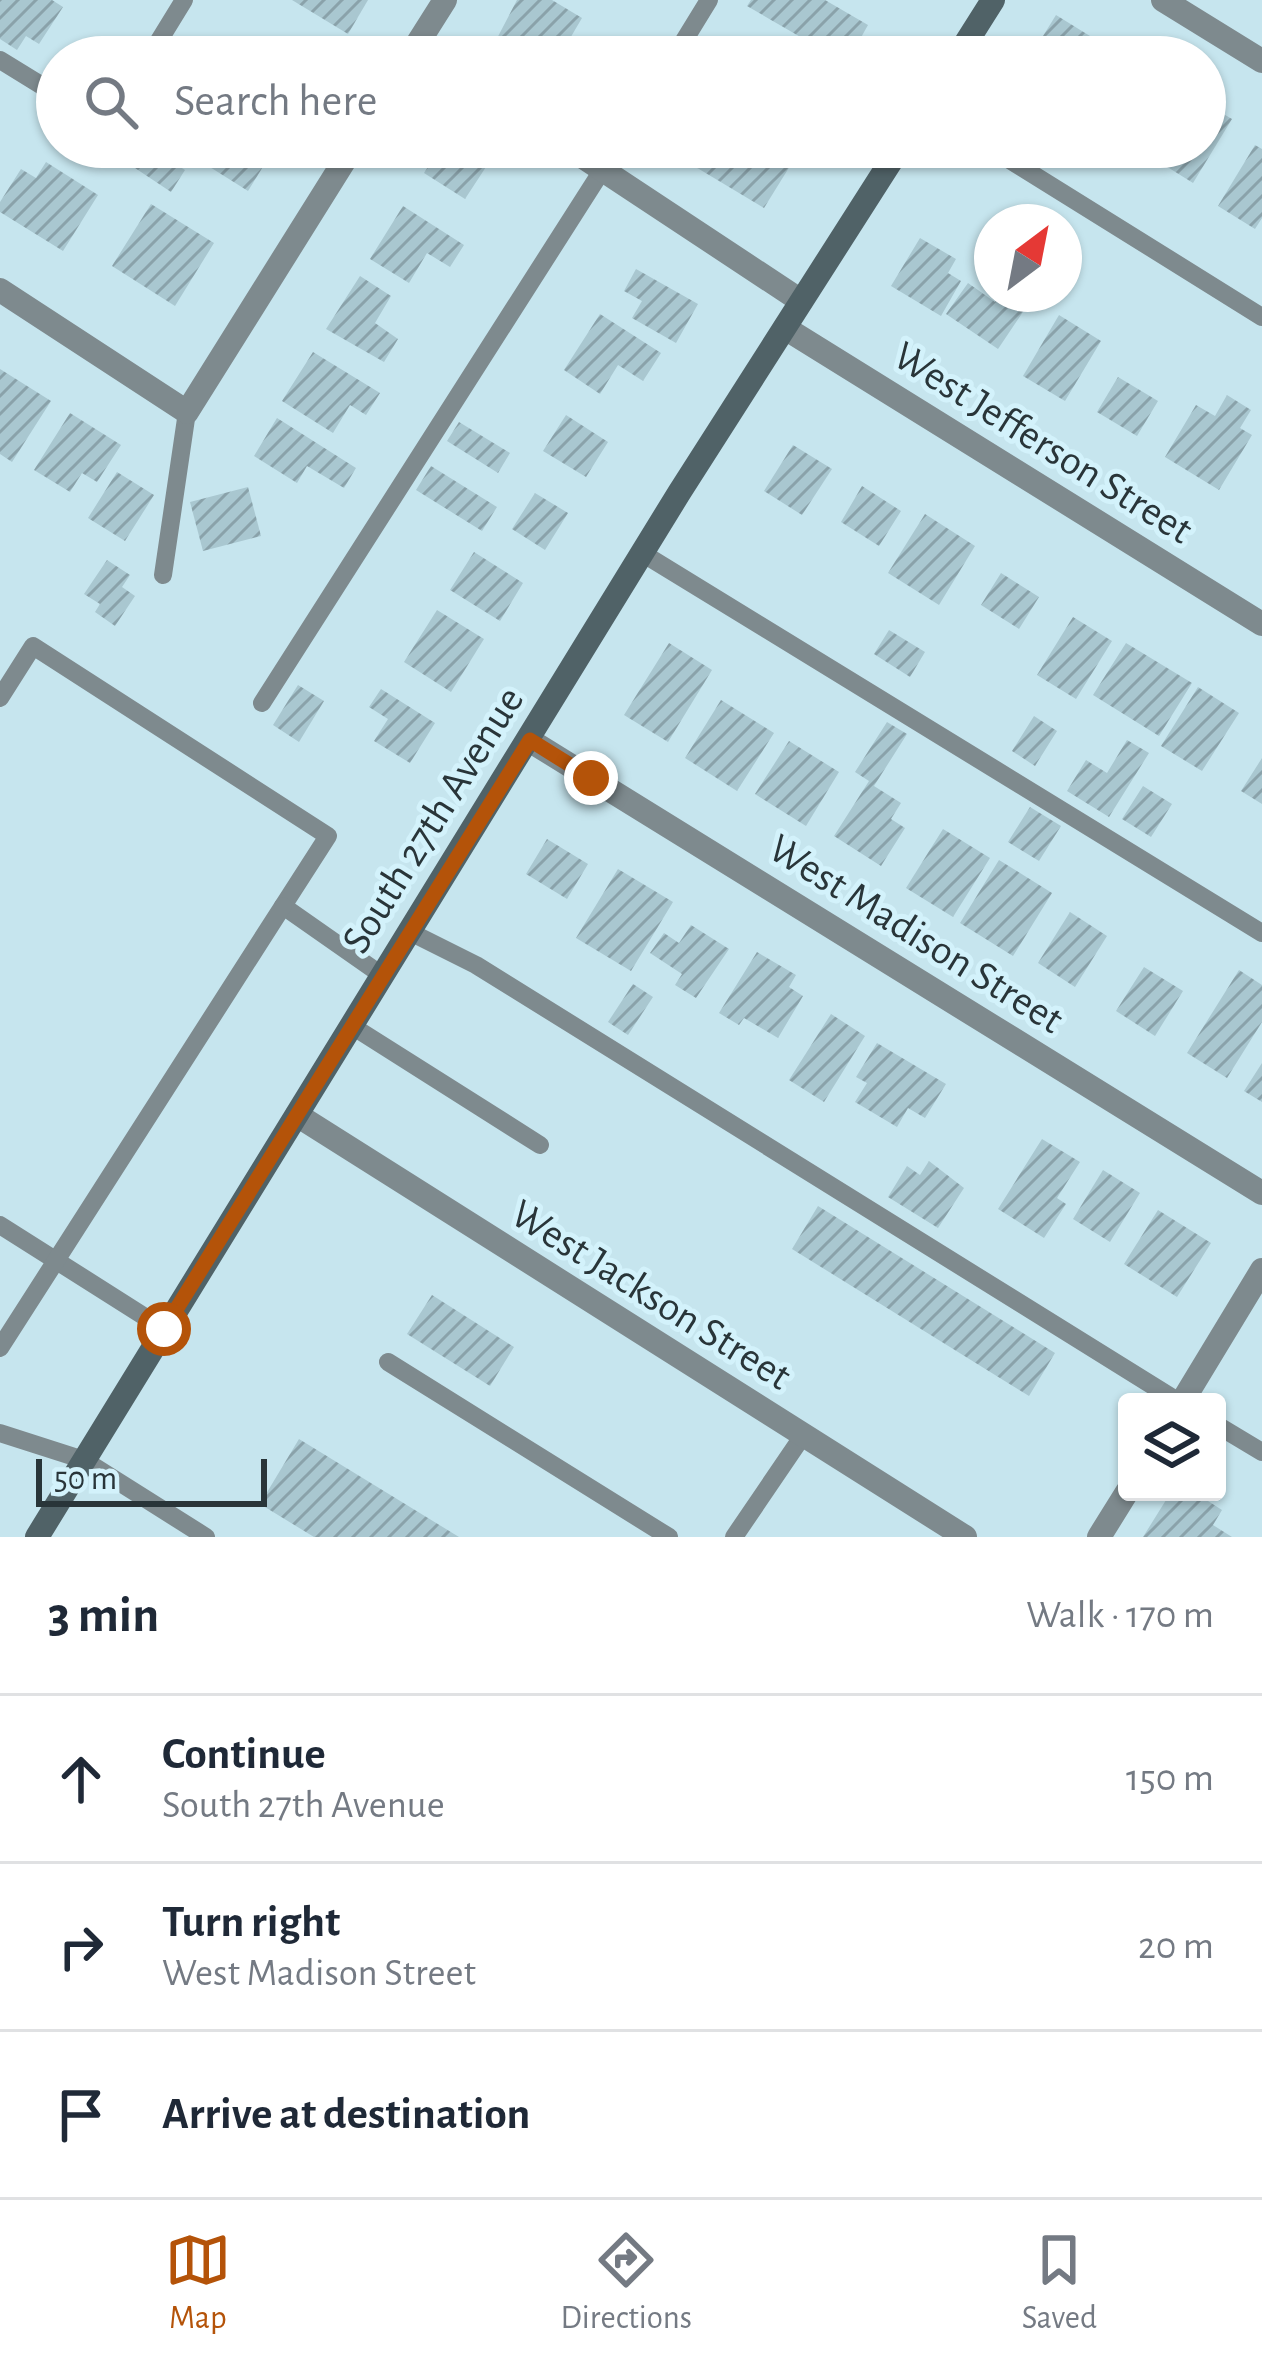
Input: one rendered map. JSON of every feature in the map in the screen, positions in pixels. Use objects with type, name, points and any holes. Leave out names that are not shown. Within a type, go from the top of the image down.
[{"type":"main road","points":[[970,36],[993,0]]},
{"type":"main road","name":"South 27th Avenue","points":[[37,1537],[642,553],[886,168]]},
{"type":"street","points":[[427,36],[445,0]]},
{"type":"street","points":[[1163,0],[1220,36]]},
{"type":"street","points":[[1226,39],[1262,62]]},
{"type":"street","points":[[0,290],[188,412],[340,168]]},
{"type":"street","points":[[600,168],[801,301]]},
{"type":"street","name":"West Jefferson Street","points":[[784,328],[1262,624]]},
{"type":"street","name":"West Madison Street","points":[[530,740],[1262,1193]]},
{"type":"street","name":"West Jackson Street","points":[[297,1115],[965,1537]]},
{"type":"street","points":[[1187,1393],[1262,1270]]},
{"type":"street","points":[[1099,1537],[1121,1501]]},
{"type":"lane","points":[[162,36],[184,0]]},
{"type":"lane","points":[[687,36],[709,0]]},
{"type":"lane","points":[[0,60],[36,82]]},
{"type":"lane","points":[[1023,168],[1262,317]]},
{"type":"lane","points":[[262,703],[603,170]]},
{"type":"lane","points":[[163,575],[188,412]]},
{"type":"lane","points":[[642,553],[1262,933]]},
{"type":"lane","points":[[0,698],[33,646],[328,836],[0,1348]]},
{"type":"lane","points":[[283,905],[383,976]]},
{"type":"lane","points":[[410,932],[476,965],[1166,1393]]},
{"type":"lane","points":[[352,1026],[540,1145]]},
{"type":"lane","points":[[0,1225],[164,1329]]},
{"type":"lane","points":[[388,1362],[669,1537]]},
{"type":"lane","points":[[1226,1430],[1262,1452]]},
{"type":"lane","points":[[0,1433],[84,1460],[206,1537]]},
{"type":"lane","points":[[734,1537],[802,1437]]},
{"type":"building","points":[[0,0],[52,0],[63,7],[44,36],[36,36],[36,42],[26,36],[17,50],[0,39]]},
{"type":"building","points":[[292,0],[368,0],[348,34]]},
{"type":"building","points":[[517,0],[552,0],[582,18],[571,36],[498,36]]},
{"type":"building","points":[[751,0],[825,0],[868,25],[862,36],[799,36],[747,6]]},
{"type":"building","points":[[1056,15],[1090,36],[1043,36]]},
{"type":"building","points":[[1255,145],[1262,149],[1262,218],[1255,229],[1218,206]]},
{"type":"building","points":[[42,168],[55,168],[98,195],[63,251],[0,212],[0,202],[21,169],[36,178]]},
{"type":"building","points":[[135,168],[185,170],[171,192]]},
{"type":"building","points":[[211,168],[262,168],[248,191]]},
{"type":"building","points":[[427,168],[485,168],[465,199],[424,173]]},
{"type":"building","points":[[697,168],[789,168],[764,208]]},
{"type":"building","points":[[1169,168],[1202,168],[1193,183]]},
{"type":"building","points":[[151,204],[214,243],[175,306],[112,266]]},
{"type":"building","points":[[403,206],[464,245],[450,267],[427,253],[409,283],[370,259]]},
{"type":"building","points":[[920,238],[956,259],[948,273],[961,281],[941,316],[891,286]]},
{"type":"building","points":[[636,269],[698,304],[676,343],[632,318],[642,301],[624,291]]},
{"type":"building","points":[[360,276],[391,296],[375,323],[398,339],[384,362],[326,329]]},
{"type":"building","points":[[968,283],[974,287],[974,312],[1023,312],[998,349],[946,314]]},
{"type":"building","points":[[600,314],[661,353],[643,381],[618,365],[600,394],[564,370]]},
{"type":"building","points":[[1059,315],[1101,341],[1065,401],[1023,376]]},
{"type":"building","points":[[313,352],[380,393],[366,415],[350,405],[333,433],[282,401]]},
{"type":"building","points":[[0,369],[51,401],[12,462],[0,454]]},
{"type":"building","points":[[1118,377],[1158,401],[1137,436],[1097,412]]},
{"type":"building","points":[[1227,395],[1251,410],[1240,428],[1252,435],[1219,490],[1165,457],[1196,405],[1215,416]]},
{"type":"building","points":[[70,413],[121,445],[97,482],[82,473],[70,492],[34,470]]},
{"type":"building","points":[[566,415],[608,442],[586,477],[543,451]]},
{"type":"building","points":[[277,418],[356,468],[344,488],[307,466],[297,483],[254,456]]},
{"type":"building","points":[[459,422],[510,453],[498,473],[447,441]]},
{"type":"building","points":[[793,445],[832,469],[802,515],[764,491]]},
{"type":"building","points":[[431,466],[497,507],[482,531],[416,490]]},
{"type":"building","points":[[117,472],[154,495],[125,541],[88,518]]},
{"type":"building","points":[[862,486],[901,511],[879,546],[841,522]]},
{"type":"building","points":[[248,487],[261,536],[203,551],[190,502]]},
{"type":"building","points":[[535,493],[568,513],[545,550],[512,529]]},
{"type":"building","points":[[925,514],[975,546],[939,605],[888,573]]},
{"type":"building","points":[[474,552],[523,583],[500,621],[450,590]]},
{"type":"building","points":[[107,560],[130,575],[122,587],[135,596],[115,626],[95,612],[100,604],[84,594]]},
{"type":"building","points":[[1001,573],[1039,597],[1019,629],[981,605]]},
{"type":"building","points":[[437,610],[484,639],[451,692],[404,662]]},
{"type":"building","points":[[1073,617],[1112,641],[1076,699],[1037,675]]},
{"type":"building","points":[[889,630],[925,652],[910,677],[874,654]]},
{"type":"building","points":[[669,643],[712,670],[668,742],[624,715]]},
{"type":"building","points":[[1126,643],[1192,683],[1159,736],[1093,695]]},
{"type":"building","points":[[298,685],[324,701],[299,742],[273,725]]},
{"type":"building","points":[[1198,687],[1239,713],[1202,771],[1161,746]]},
{"type":"building","points":[[381,689],[435,723],[410,763],[374,741],[388,719],[369,707]]},
{"type":"building","points":[[721,700],[774,733],[737,791],[685,758]]},
{"type":"building","points":[[1034,716],[1057,731],[1035,766],[1012,751]]},
{"type":"building","points":[[887,722],[907,734],[874,786],[901,803],[891,819],[905,828],[881,866],[834,836],[869,781],[855,772]]},
{"type":"building","points":[[1127,740],[1149,753],[1109,817],[1067,791],[1086,760],[1107,773]]},
{"type":"building","points":[[789,741],[839,772],[806,826],[755,794]]},
{"type":"building","points":[[1262,758],[1262,804],[1241,791]]},
{"type":"building","points":[[1143,786],[1172,804],[1151,837],[1122,819]]},
{"type":"building","points":[[1030,807],[1061,826],[1039,861],[1008,842]]},
{"type":"building","points":[[943,829],[990,858],[953,917],[906,888]]},
{"type":"building","points":[[547,839],[588,864],[567,899],[526,874]]},
{"type":"building","points":[[999,860],[1052,893],[1013,956],[960,923]]},
{"type":"building","points":[[618,869],[673,902],[631,971],[576,938]]},
{"type":"building","points":[[1070,912],[1107,936],[1075,987],[1038,963]]},
{"type":"building","points":[[691,925],[729,949],[696,998],[675,985],[682,974],[650,953],[664,933],[679,943]]},
{"type":"building","points":[[757,952],[796,975],[789,987],[803,996],[778,1038],[744,1018],[739,1025],[719,1013]]},
{"type":"building","points":[[1144,967],[1183,991],[1155,1036],[1116,1011]]},
{"type":"building","points":[[1239,970],[1262,985],[1262,1022],[1227,1078],[1187,1053]]},
{"type":"building","points":[[633,984],[653,997],[628,1035],[608,1022]]},
{"type":"building","points":[[831,1014],[865,1036],[824,1102],[789,1080]]},
{"type":"building","points":[[877,1043],[946,1084],[925,1118],[908,1108],[897,1127],[855,1102],[867,1083],[856,1077]]},
{"type":"building","points":[[1262,1063],[1262,1102],[1244,1091]]},
{"type":"building","points":[[1042,1139],[1080,1162],[1057,1198],[1066,1204],[1044,1238],[998,1209]]},
{"type":"building","points":[[929,1161],[964,1188],[938,1228],[888,1197],[907,1166],[920,1175]]},
{"type":"building","points":[[1103,1170],[1140,1193],[1110,1242],[1073,1219]]},
{"type":"building","points":[[818,1206],[1055,1353],[1029,1396],[792,1249]]},
{"type":"building","points":[[1158,1210],[1211,1243],[1177,1297],[1124,1264]]},
{"type":"building","points":[[432,1295],[514,1347],[490,1386],[407,1334]]},
{"type":"building","points":[[299,1439],[459,1537],[314,1537],[260,1504]]},
{"type":"building","points":[[1165,1501],[1208,1501],[1222,1510],[1213,1525],[1232,1537],[1143,1537]]},
{"type":"route","points":[[164,1329],[530,740],[591,778]]}]
